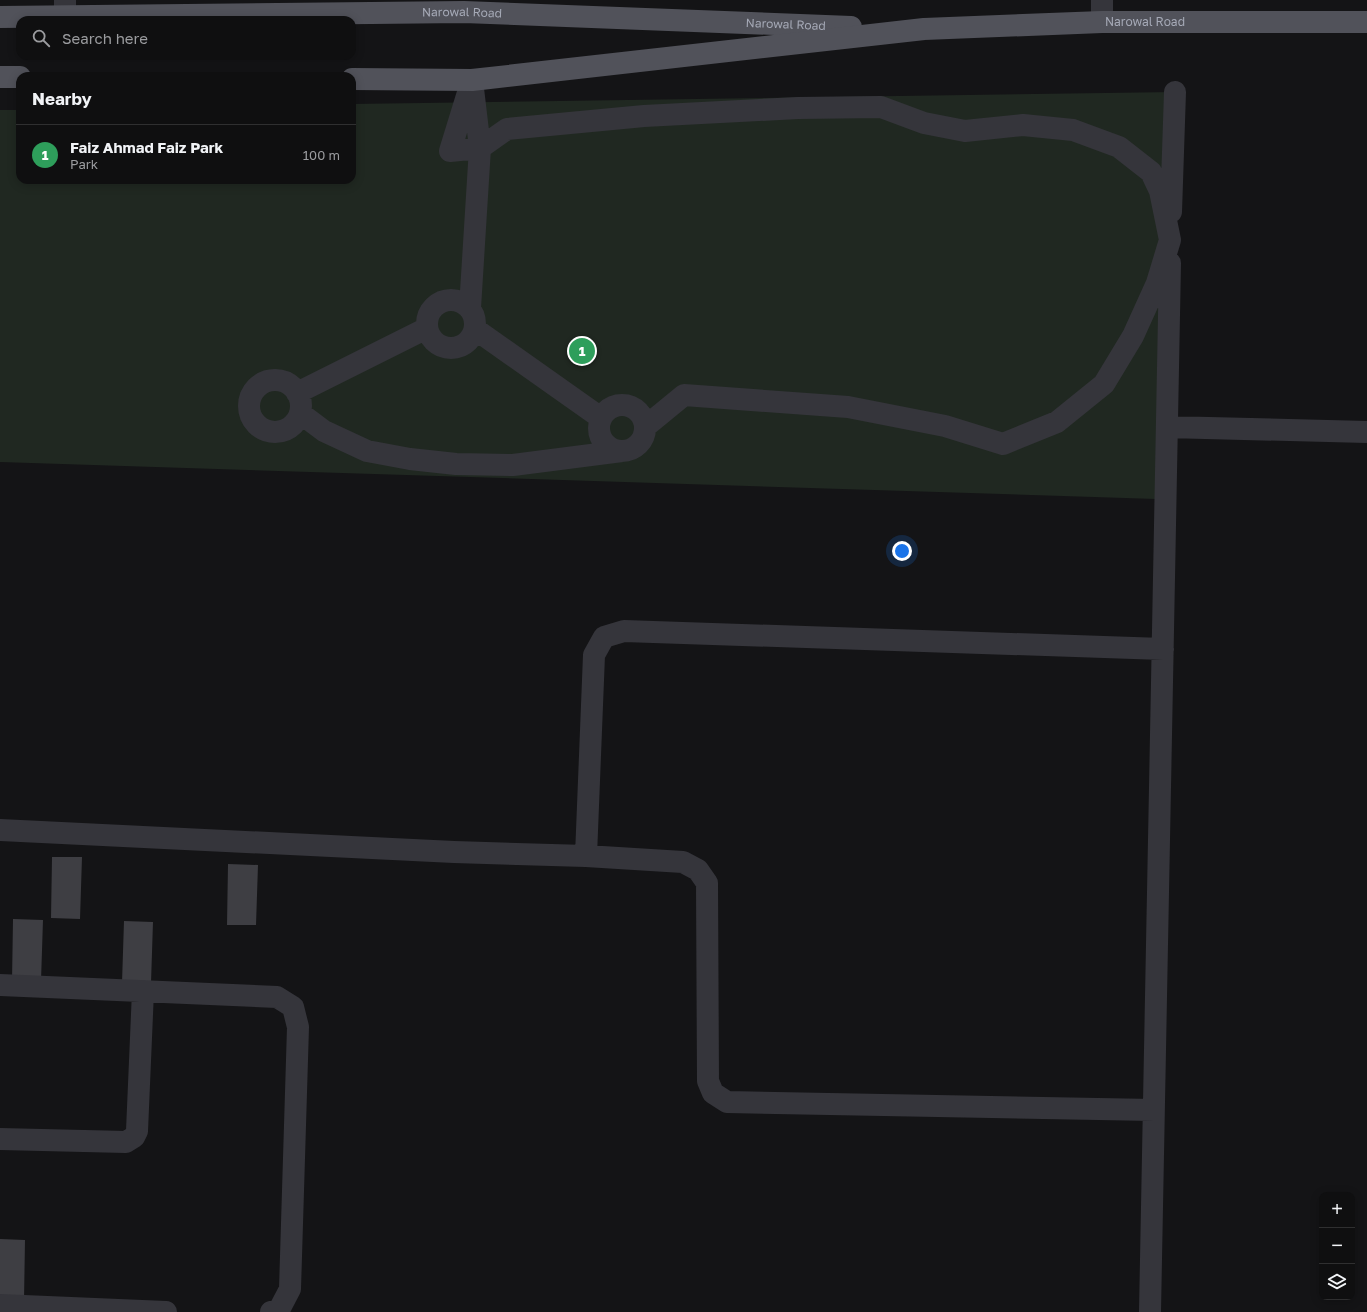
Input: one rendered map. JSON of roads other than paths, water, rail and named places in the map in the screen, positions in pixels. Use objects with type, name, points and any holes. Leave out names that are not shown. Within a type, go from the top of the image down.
[{"type":"main road","name":"Narowal Road","points":[[0,17],[65,8],[464,6],[924,29]]},
{"type":"main road","name":"Narowal Road","points":[[356,79],[472,80],[924,29],[1102,22],[1367,22]]},
{"type":"main road","points":[[0,76],[16,77]]},
{"type":"street","points":[[1102,0],[1102,22]]},
{"type":"street","points":[[472,80],[450,151],[480,148],[506,129],[644,116],[798,108],[881,107],[924,123],[965,131],[1023,124],[1073,130],[1119,147],[1151,172],[1160,191],[1170,240],[1157,283],[1133,336],[1104,384],[1057,422],[1003,444],[945,426],[848,407],[684,395],[645,427]]},
{"type":"street","points":[[472,80],[480,148],[473,319],[471,338],[464,345],[455,348],[446,348],[437,343],[427,328],[427,319],[430,312],[436,305],[443,301],[452,300],[462,302],[473,319],[601,418]]},
{"type":"street","points":[[1150,1312],[1170,240],[1175,92]]},
{"type":"street","points":[[427,328],[299,403],[324,431],[367,451],[410,459],[456,464],[513,464],[622,451],[632,449],[644,436],[645,427],[643,419],[638,411],[631,407],[622,405],[614,406],[606,411],[601,418],[600,435],[605,444],[613,450],[622,451]]},
{"type":"street","points":[[1167,427],[1367,432]]},
{"type":"street","points":[[586,856],[594,655],[604,637],[624,631],[1163,649]]},
{"type":"street","points":[[0,830],[446,851],[586,856],[683,862],[698,870],[707,884],[708,1081],[713,1093],[727,1102],[1153,1110]]},
{"type":"street","points":[[0,985],[277,997],[293,1007],[298,1027],[290,1289],[279,1310],[271,1312]]},
{"type":"street","points":[[0,1138],[126,1142],[134,1137],[137,1131],[143,991]]},
{"type":"street","points":[[0,1305],[166,1312]]},
{"type":"place","name":"Faiz Ahmad Faiz Park","points":[[582,351]]}]
